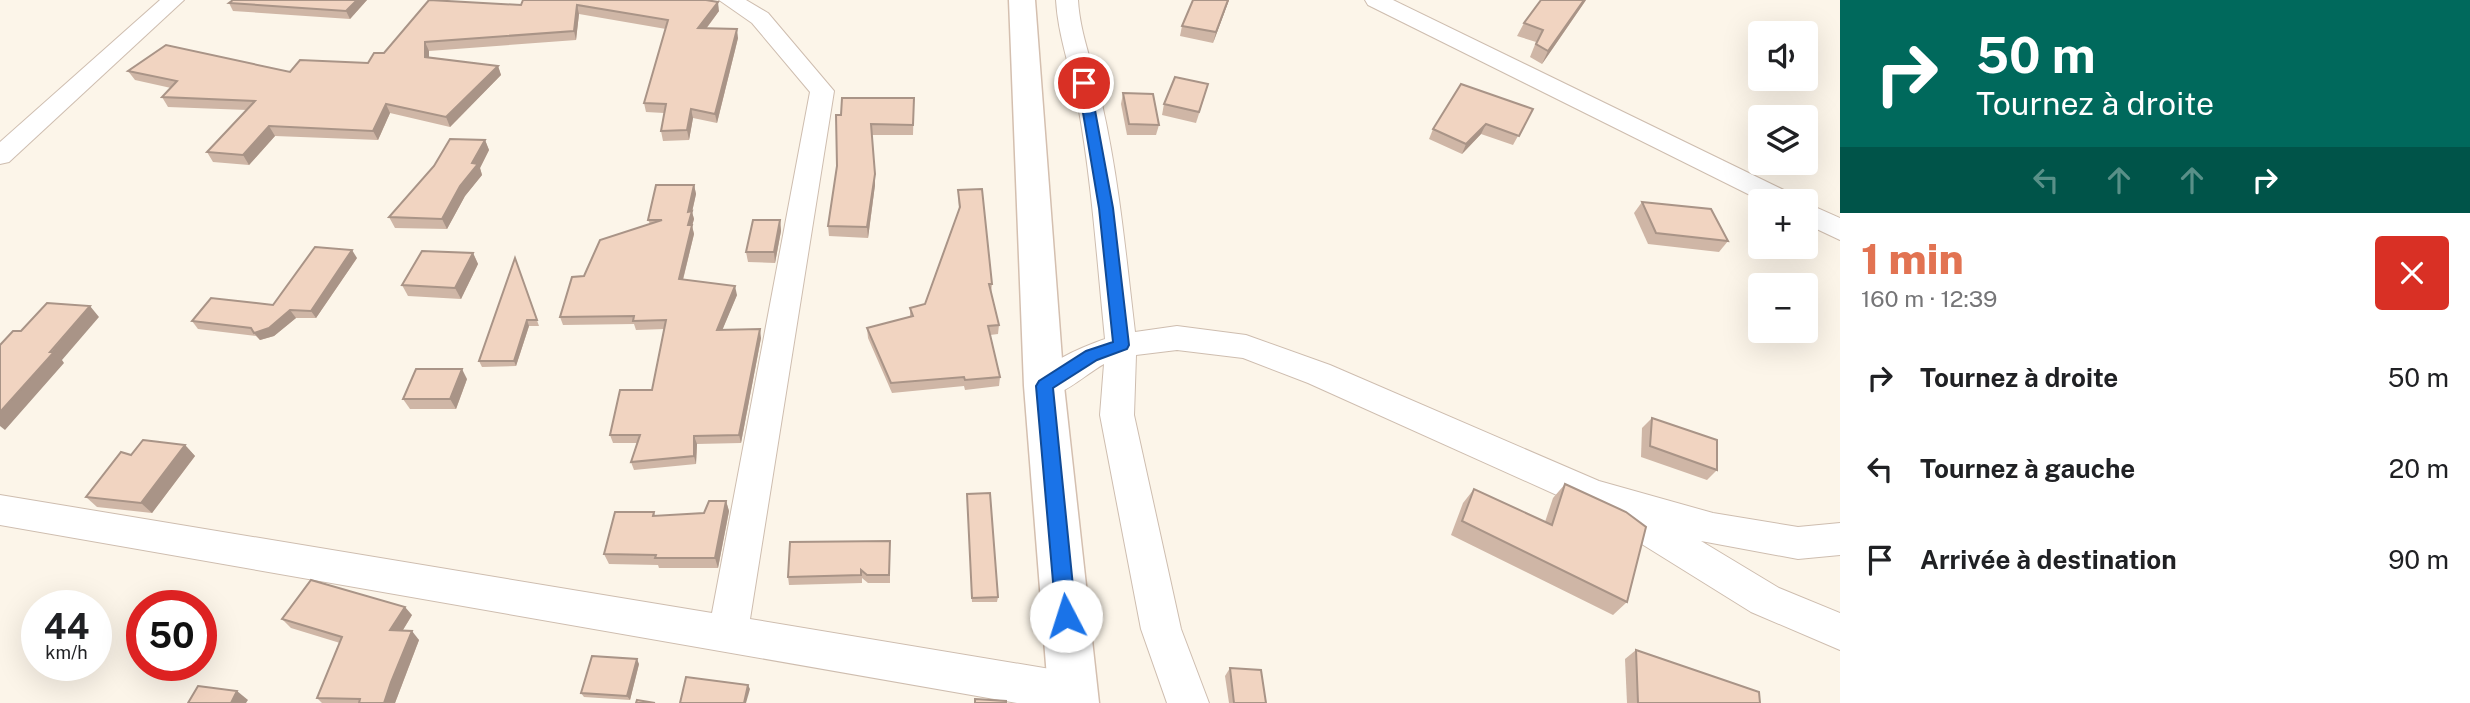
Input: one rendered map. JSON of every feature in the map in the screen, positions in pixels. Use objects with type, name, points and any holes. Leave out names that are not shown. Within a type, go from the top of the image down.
[{"type":"main road","points":[[1022,0],[1044,386],[1074,698]]},
{"type":"street","points":[[0,156],[173,0]]},
{"type":"street","points":[[728,634],[822,91],[760,18],[730,0]]},
{"type":"street","points":[[1068,0],[1068,18],[1092,117],[1106,208],[1121,345],[1117,415],[1160,629],[1188,703]]},
{"type":"street","points":[[1376,0],[1760,189]]},
{"type":"street","points":[[1818,218],[1840,230]]},
{"type":"street","points":[[1044,386],[1091,356],[1121,345],[1177,338],[1246,347],[1319,374],[1592,494],[1713,529],[1798,543],[1840,540]]},
{"type":"street","points":[[1592,494],[1765,600],[1840,632]]},
{"type":"street","points":[[0,510],[728,634],[1074,698]]},
{"type":"building","points":[[233,0],[357,0],[346,11],[229,3]]},
{"type":"building","points":[[429,0],[521,5],[523,0],[706,0],[718,2],[698,28],[737,29],[715,114],[691,109],[687,130],[661,131],[666,104],[644,103],[668,20],[577,5],[574,31],[425,42],[425,57],[498,66],[446,117],[386,104],[373,131],[269,126],[243,155],[207,152],[255,101],[162,97],[177,81],[128,71],[166,45],[290,72],[300,60],[368,63],[374,53],[384,53]]},
{"type":"building","points":[[1193,0],[1228,0],[1216,32],[1182,26]]},
{"type":"building","points":[[1541,0],[1584,0],[1548,51],[1536,44],[1543,30],[1524,23]]},
{"type":"building","points":[[1175,77],[1208,84],[1199,112],[1164,104]]},
{"type":"building","points":[[1461,84],[1533,109],[1519,136],[1486,124],[1466,144],[1433,129]]},
{"type":"building","points":[[1123,93],[1153,94],[1159,125],[1129,124]]},
{"type":"building","points":[[842,98],[914,98],[913,125],[871,124],[875,174],[867,227],[828,226],[837,166],[836,115],[841,115]]},
{"type":"building","points":[[450,139],[485,140],[472,163],[478,164],[460,186],[442,219],[389,217],[434,166]]},
{"type":"building","points":[[656,185],[694,185],[688,212],[692,211],[688,225],[692,225],[679,279],[735,286],[717,330],[760,329],[739,435],[694,436],[694,456],[631,462],[640,435],[610,435],[620,390],[652,390],[666,320],[633,321],[634,316],[560,317],[572,277],[584,276],[600,240],[662,220],[648,220]]},
{"type":"building","points":[[982,189],[992,284],[989,284],[999,325],[988,326],[1000,377],[891,383],[867,328],[913,316],[910,308],[925,304],[960,207],[958,190]]},
{"type":"building","points":[[1642,202],[1711,209],[1728,241],[1656,233]]},
{"type":"building","points":[[753,220],[780,220],[774,252],[746,252]]},
{"type":"building","points":[[315,247],[352,250],[311,311],[290,310],[269,328],[254,333],[251,328],[192,321],[211,298],[273,305]]},
{"type":"building","points":[[422,251],[473,253],[455,288],[402,285]]},
{"type":"building","points":[[515,258],[537,320],[527,320],[514,361],[479,361]]},
{"type":"building","points":[[47,303],[90,306],[50,352],[54,352],[0,412],[0,345],[13,331],[21,331]]},
{"type":"building","points":[[416,369],[462,369],[450,399],[403,399]]},
{"type":"building","points":[[1652,418],[1717,440],[1717,470],[1650,446]]},
{"type":"building","points":[[143,440],[185,445],[141,503],[86,497],[121,452],[131,455]]},
{"type":"building","points":[[1565,484],[1626,512],[1646,527],[1627,602],[1462,521],[1474,489],[1552,525]]},
{"type":"building","points":[[990,493],[998,597],[972,598],[967,494]]},
{"type":"building","points":[[709,501],[726,501],[715,558],[655,558],[656,555],[604,554],[615,512],[654,512],[653,516],[704,513]]},
{"type":"building","points":[[890,541],[889,575],[867,575],[861,570],[861,575],[788,577],[790,542]]},
{"type":"building","points":[[311,580],[405,607],[390,630],[412,631],[384,703],[359,703],[360,699],[317,698],[342,637],[282,619]]},
{"type":"building","points":[[1636,650],[1759,692],[1760,703],[1638,703]]},
{"type":"building","points":[[592,656],[637,659],[627,696],[581,693]]},
{"type":"building","points":[[1230,668],[1261,670],[1266,703],[1234,703]]},
{"type":"building","points":[[686,677],[748,685],[744,703],[680,703]]},
{"type":"building","points":[[198,686],[237,691],[231,703],[188,703]]},
{"type":"building","points":[[975,699],[1006,701],[1006,703],[975,703]]},
{"type":"route","points":[[1066,616],[1044,386],[1091,356],[1121,345],[1106,208],[1090,104],[1084,83]]}]
